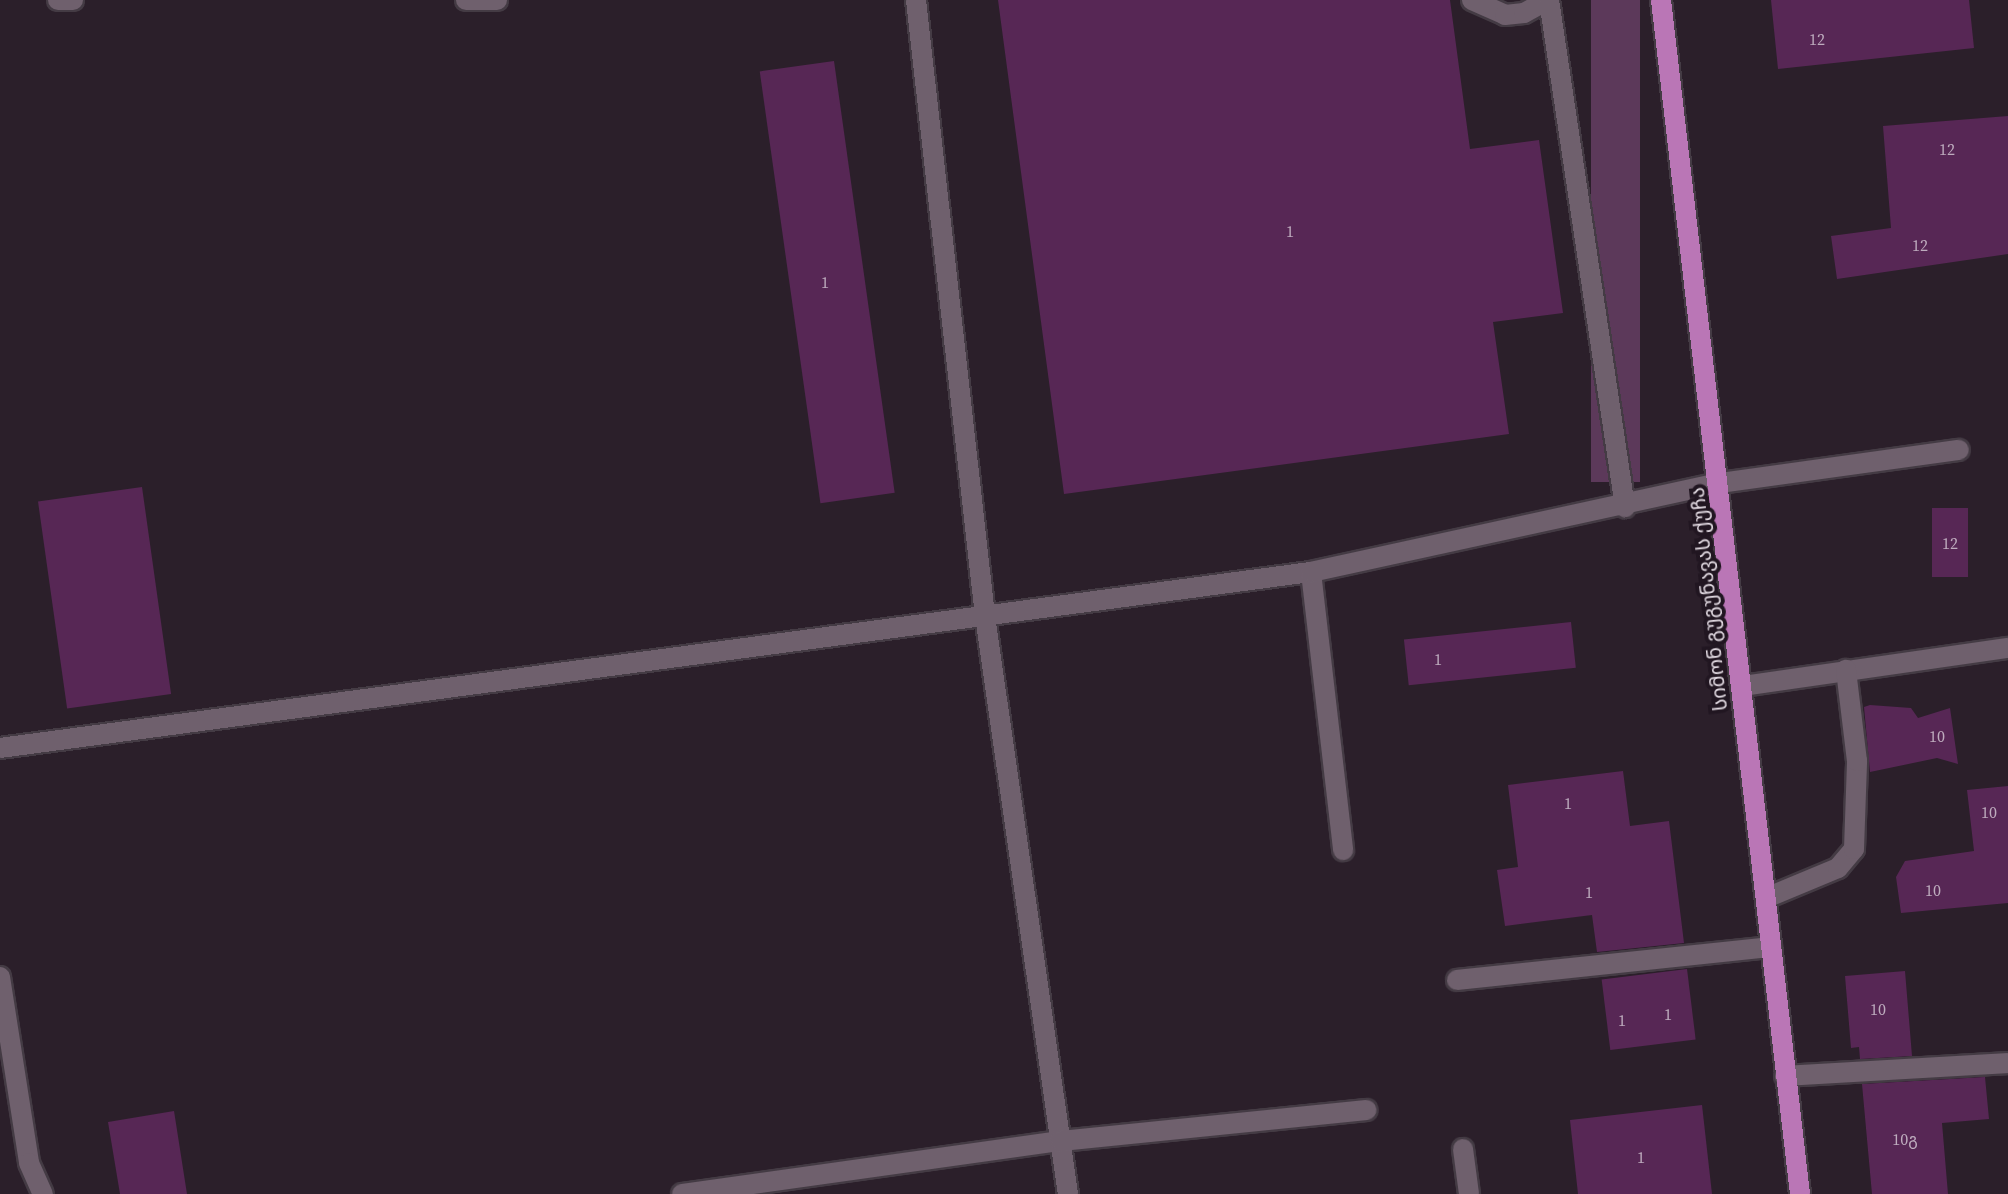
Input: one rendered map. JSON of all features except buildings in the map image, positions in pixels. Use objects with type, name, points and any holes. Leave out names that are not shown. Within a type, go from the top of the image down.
[{"type":"main road","name":"სიმონ გუგუნავას ქუჩა","points":[[1661,0],[1720,483],[1800,1194]]},
{"type":"lane","points":[[58,0],[73,0]]},
{"type":"lane","points":[[466,0],[497,0]]},
{"type":"lane","points":[[916,0],[985,616],[1068,1194]]},
{"type":"lane","points":[[1472,0],[1505,15],[1524,13],[1548,0],[1625,507]]},
{"type":"lane","points":[[0,748],[1311,572],[1625,507],[1720,483],[1959,450]]},
{"type":"lane","points":[[1311,572],[1343,850]]},
{"type":"lane","points":[[1743,686],[2008,648]]},
{"type":"lane","points":[[1766,898],[1838,868],[1854,849],[1857,761],[1846,670]]},
{"type":"lane","points":[[1457,980],[1771,947]]},
{"type":"lane","points":[[0,977],[29,1163],[43,1194]]},
{"type":"lane","points":[[1785,1076],[2008,1063]]},
{"type":"lane","points":[[682,1194],[1061,1141],[1366,1110]]},
{"type":"lane","points":[[1463,1149],[1469,1194]]},
{"type":"shaded area","points":[[1591,0],[1640,0],[1640,482],[1591,482]]}]
